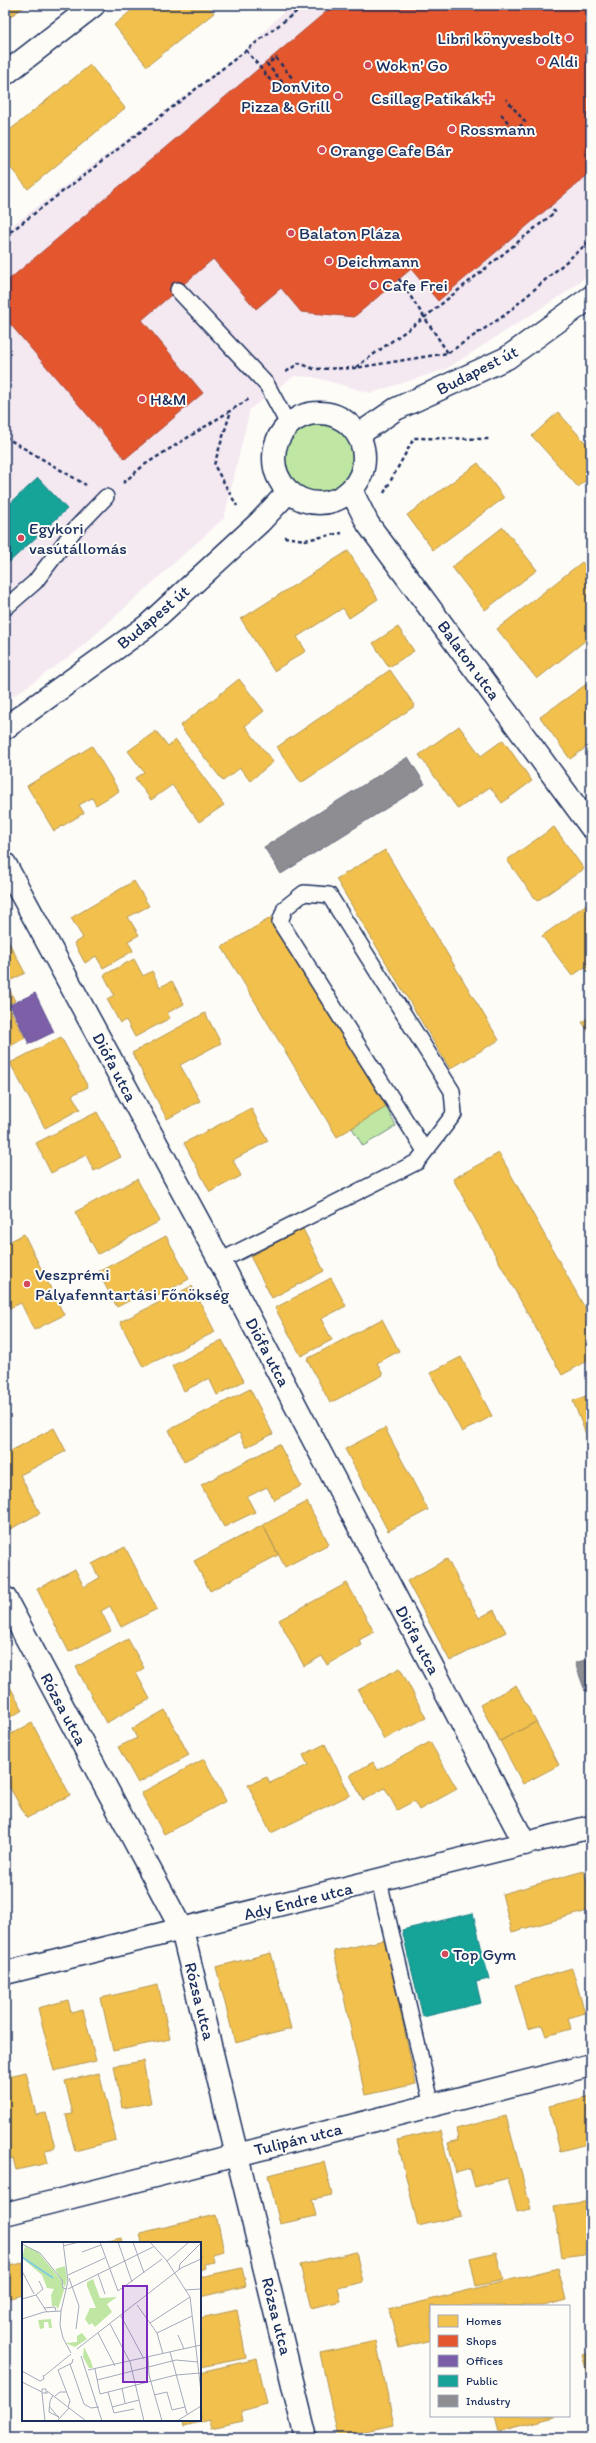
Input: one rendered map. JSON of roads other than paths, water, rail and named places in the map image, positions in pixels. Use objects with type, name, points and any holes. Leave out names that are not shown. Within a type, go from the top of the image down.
[{"type":"street","points":[[5,74],[94,5]]},
{"type":"street","name":"Budapest út","points":[[358,434],[396,409],[507,358],[591,297]]},
{"type":"street","points":[[317,413],[333,415],[347,422],[358,434],[363,449],[364,464],[360,478],[351,490],[333,501],[313,503],[300,499],[288,492],[277,476],[273,458],[277,440],[288,424],[302,416],[317,413]]},
{"type":"street","name":"Balaton utca","points":[[351,490],[368,524],[591,827]]},
{"type":"street","name":"Budapest út","points":[[5,728],[148,626],[260,522],[288,492]]},
{"type":"street","name":"Diófa utca","points":[[5,864],[220,1261],[525,1844]]},
{"type":"street","name":"Rózsa utca","points":[[5,1598],[182,1930],[306,2438]]},
{"type":"street","name":"Ady Endre utca","points":[[5,1974],[591,1827]]},
{"type":"street","name":"Tulipán utca","points":[[5,2214],[591,2065]]},
{"type":"lane","points":[[178,290],[267,386],[288,424]]},
{"type":"lane","points":[[5,608],[35,582],[75,529],[106,497]]},
{"type":"lane","points":[[220,1261],[417,1162],[454,1114],[452,1091],[329,895],[304,893],[285,908],[280,922],[425,1151]]},
{"type":"lane","points":[[379,1881],[432,2106]]},
{"type":"place","name":"Libri könyvesbolt","points":[[569,38]]},
{"type":"place","name":"Aldi","points":[[541,61]]},
{"type":"place","name":"Wok n' Go","points":[[368,65]]},
{"type":"place","name":"DonVito Pizza & Grill","points":[[338,96]]},
{"type":"place","name":"Csillag Patikák","points":[[488,98]]},
{"type":"place","name":"Rossmann","points":[[452,129]]},
{"type":"place","name":"Orange Cafe Bár","points":[[322,150]]},
{"type":"place","name":"Balaton Pláza","points":[[291,233]]},
{"type":"place","name":"Deichmann","points":[[329,261]]},
{"type":"place","name":"Cafe Frei","points":[[374,285]]},
{"type":"place","name":"H&M","points":[[142,399]]},
{"type":"place","name":"Egykori vasútállomás","points":[[21,538]]},
{"type":"place","name":"Veszprémi Pályafenntartási Főnökség","points":[[27,1284]]},
{"type":"place","name":"Top Gym","points":[[445,1954]]}]
